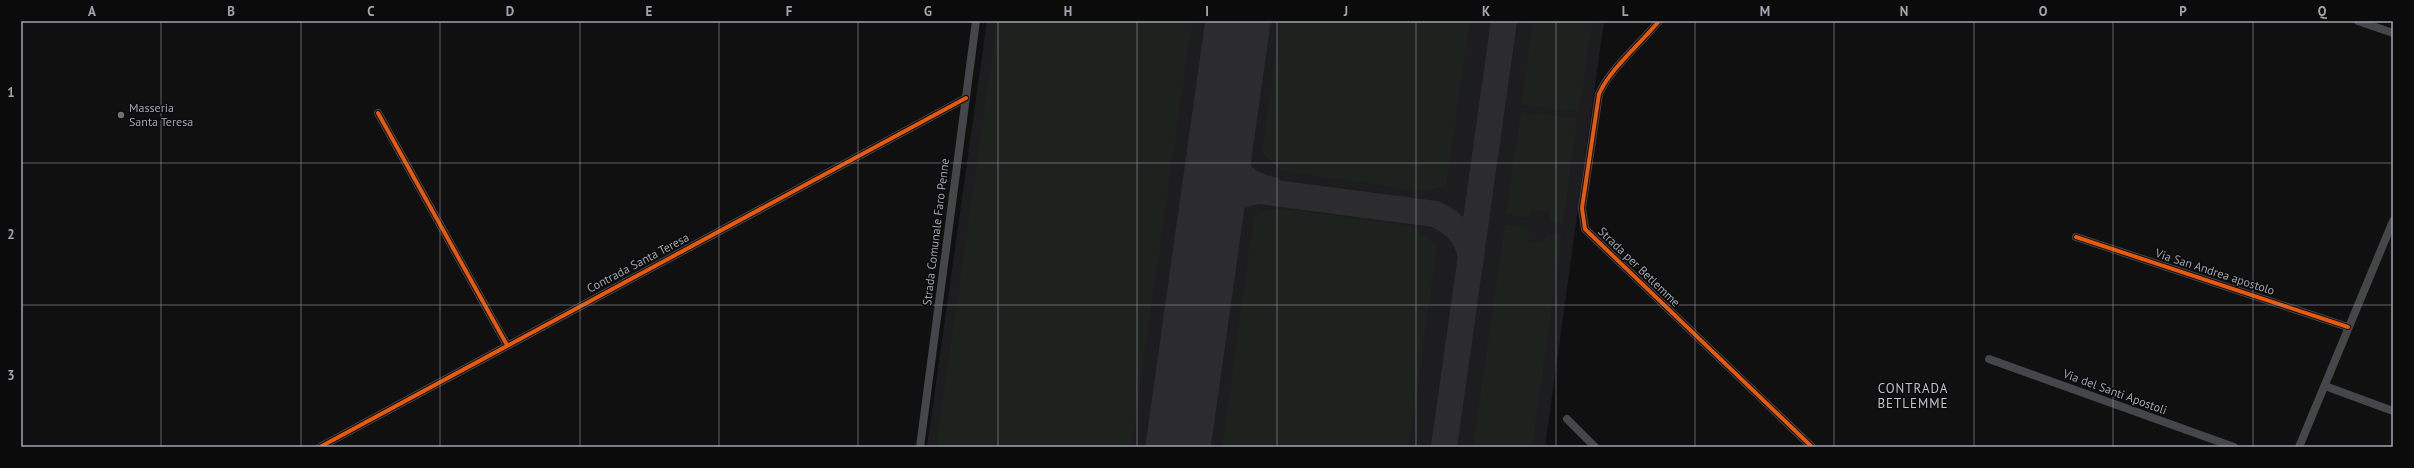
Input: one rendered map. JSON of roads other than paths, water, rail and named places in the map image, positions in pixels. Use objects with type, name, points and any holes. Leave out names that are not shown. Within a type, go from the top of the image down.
[{"type":"street","name":"Strada Comunale Faro Penne","points":[[920,447],[976,21]]},
{"type":"street","name":"Strada per Betlemme","points":[[1659,21],[1640,44],[1607,79],[1599,94],[1582,208],[1585,230],[1812,447]]},
{"type":"street","points":[[2358,21],[2393,33]]},
{"type":"street","name":"Contrada Santa Teresa","points":[[320,447],[966,98]]},
{"type":"street","points":[[378,113],[507,345]]},
{"type":"street","points":[[2299,447],[2393,222]]},
{"type":"street","name":"Via San Andrea apostolo","points":[[2076,237],[2348,327]]},
{"type":"street","name":"Via del Santi Apostoli","points":[[1989,359],[2234,447]]},
{"type":"street","points":[[2325,386],[2393,411]]},
{"type":"street","points":[[1567,419],[1595,447]]},
{"type":"place","name":"Masseria Santa Teresa","points":[[121,115]]},
{"type":"district","name":"CONTRADA BETLEMME","points":[[1913,396]]}]
